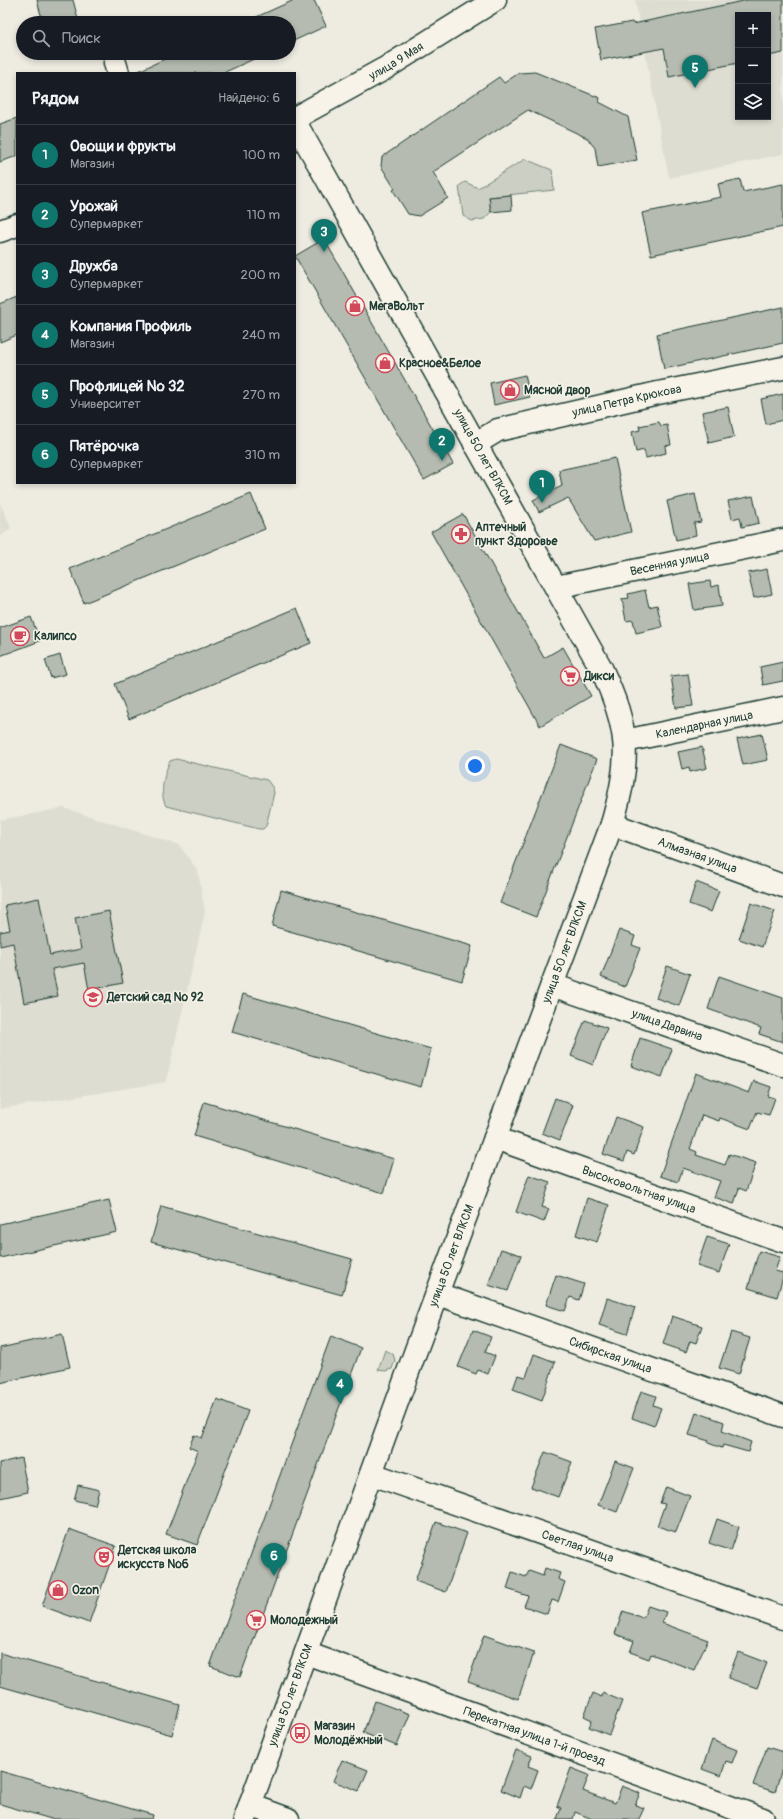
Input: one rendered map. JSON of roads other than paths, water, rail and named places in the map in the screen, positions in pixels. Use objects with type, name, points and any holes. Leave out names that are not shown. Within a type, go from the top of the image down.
[{"type":"street","name":"улица 9 Мая","points":[[296,117],[384,69],[495,0]]},
{"type":"street","name":"улица 50 лет ВЛКСМ","points":[[248,1812],[495,1138],[612,824],[621,792],[626,763],[625,741],[620,715],[614,696],[601,668],[296,124]]},
{"type":"street","points":[[0,231],[16,225]]},
{"type":"street","name":"улица Петра Крюкова","points":[[475,444],[498,430],[658,393],[783,368]]},
{"type":"street","name":"Весенняя улица","points":[[556,587],[783,540]]},
{"type":"street","name":"Календарная улица","points":[[625,741],[783,708]]},
{"type":"street","name":"Алмазная улица","points":[[612,824],[783,886]]},
{"type":"street","name":"улица Дарвина","points":[[552,986],[783,1065]]},
{"type":"street","name":"Высоковольтная улица","points":[[495,1138],[783,1241]]},
{"type":"street","name":"Сибирская улица","points":[[438,1294],[783,1416]]},
{"type":"street","name":"Светлая улица","points":[[372,1474],[783,1618]]},
{"type":"street","name":"Перекатная улица 1-й проезд","points":[[306,1653],[763,1819]]},
{"type":"street","points":[[248,1812],[288,1819]]},
{"type":"place","name":"Профлицей № 32","points":[[695,88]]},
{"type":"place","name":"Дружба","points":[[324,252]]},
{"type":"place","name":"МегаВольт","points":[[355,306]]},
{"type":"place","name":"Красное&Белое","points":[[385,363]]},
{"type":"place","name":"Мясной двор","points":[[510,390]]},
{"type":"place","name":"Урожай","points":[[442,461]]},
{"type":"place","name":"Овощи и фрукты","points":[[542,503]]},
{"type":"place","name":"Аптечный пункт Здоровье","points":[[461,534]]},
{"type":"place","name":"Калипсо","points":[[20,636]]},
{"type":"place","name":"Дикси","points":[[570,676]]},
{"type":"place","name":"Детский сад № 92","points":[[93,997]]},
{"type":"place","name":"Компания Профиль","points":[[340,1404]]},
{"type":"place","name":"Детская школа искусств №6","points":[[104,1557]]},
{"type":"place","name":"Пятёрочка","points":[[274,1576]]},
{"type":"place","name":"Ozon","points":[[58,1590]]},
{"type":"place","name":"Молодежный","points":[[256,1620]]},
{"type":"place","name":"Магазин Молодёжный","points":[[300,1733]]}]
